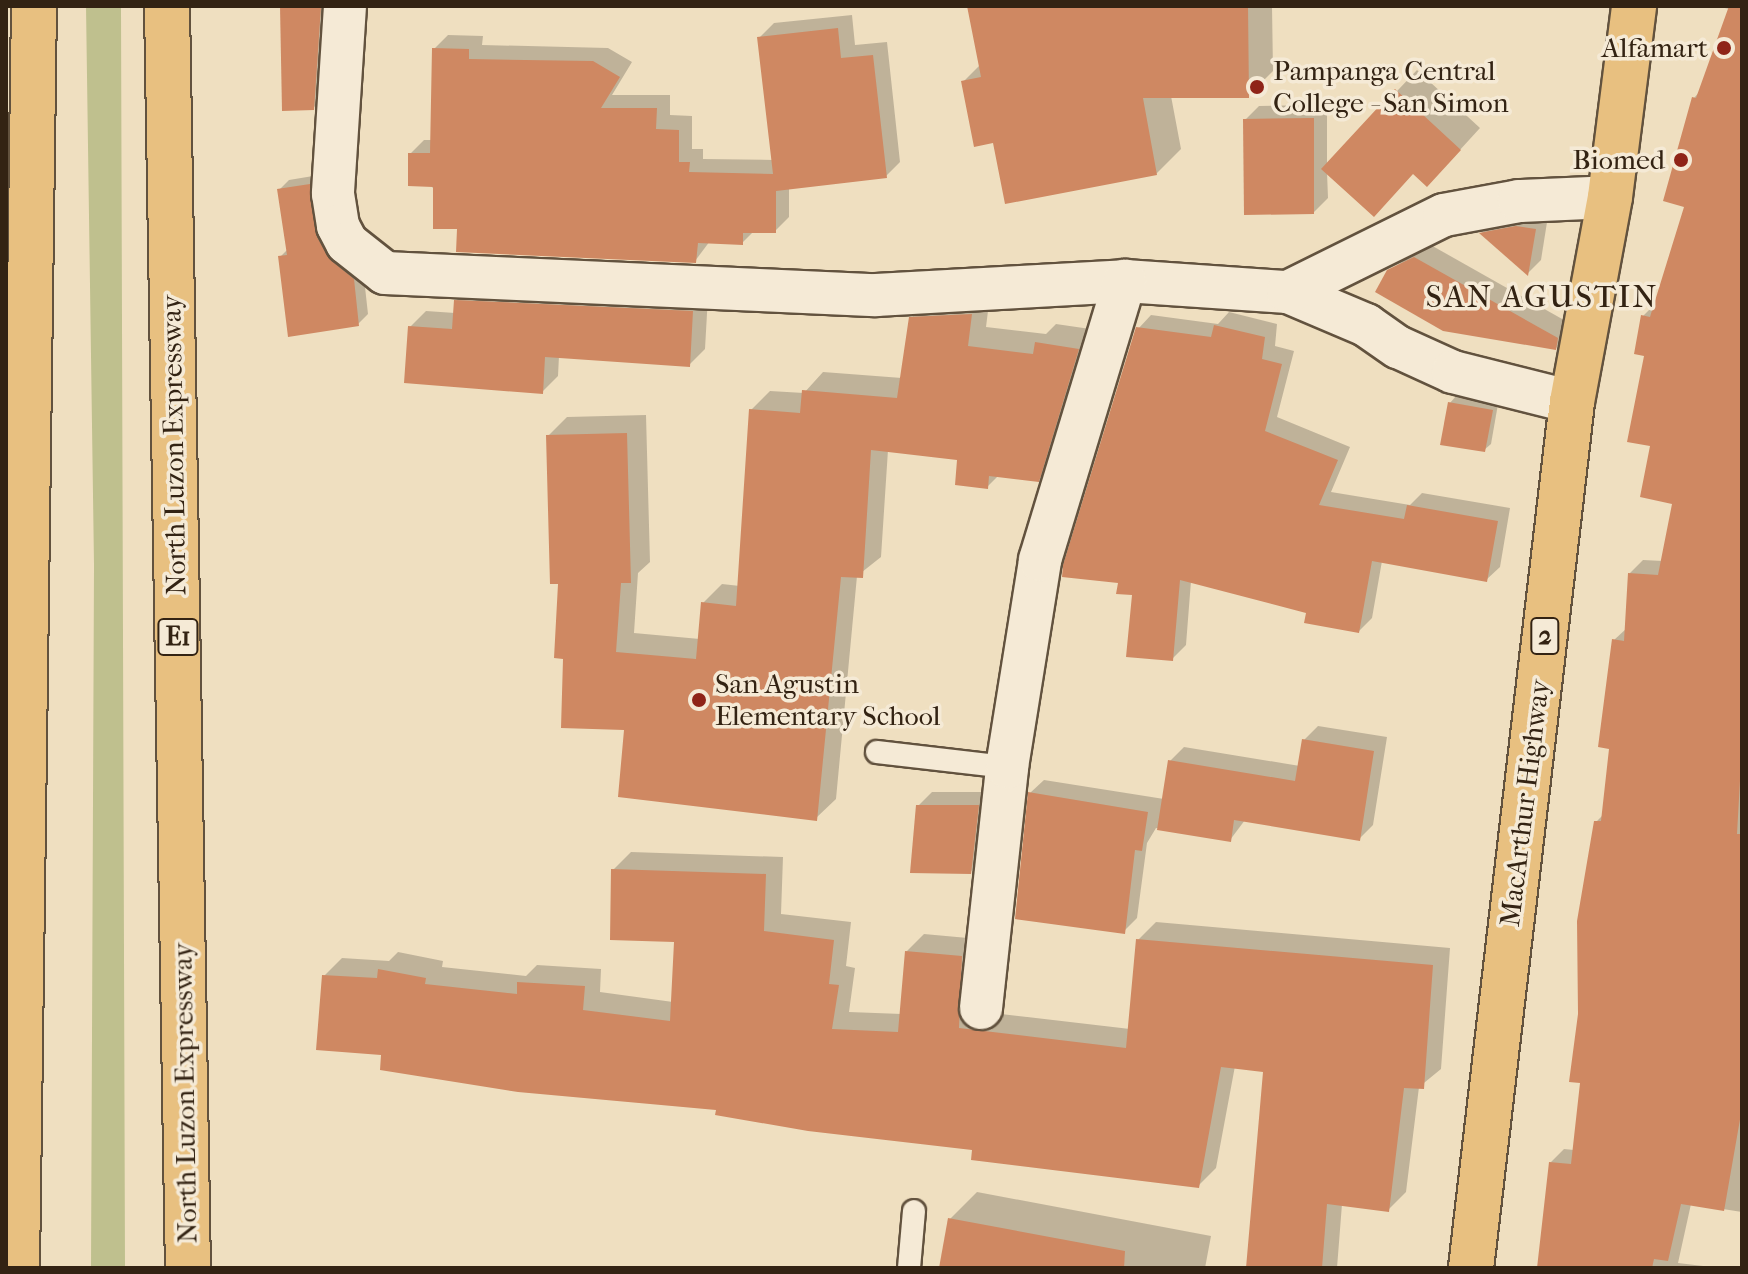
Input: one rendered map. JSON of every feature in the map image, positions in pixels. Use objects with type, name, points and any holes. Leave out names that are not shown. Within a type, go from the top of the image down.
[{"type":"highway","points":[[17,1268],[34,6]]},
{"type":"highway","name":"North Luzon Expressway","points":[[167,6],[188,1268]]},
{"type":"highway","name":"MacArthur Highway","points":[[1471,1268],[1572,402],[1610,197],[1634,6]]},
{"type":"street","points":[[345,6],[335,119],[335,205],[347,243],[385,273],[876,295],[1125,281],[1288,292],[1366,325],[1398,347],[1453,372],[1572,402]]},
{"type":"street","points":[[1288,292],[1444,215],[1519,201],[1610,197]]},
{"type":"street","points":[[981,1008],[1007,767],[1040,560],[1125,281]]},
{"type":"lane","points":[[877,752],[1007,767]]},
{"type":"lane","points":[[909,1268],[914,1211]]},
{"type":"green space","points":[[86,6],[121,6],[125,1268],[91,1268],[94,565]]},
{"type":"building","points":[[280,6],[321,6],[314,110],[282,111]]},
{"type":"building","points":[[967,6],[1248,6],[1249,98],[1143,98],[1157,175],[1005,204],[993,143],[974,147],[961,81],[981,77]]},
{"type":"building","points":[[1729,6],[1742,6],[1742,745],[1737,834],[1742,834],[1742,1108],[1724,1211],[1681,1204],[1668,1261],[1654,1259],[1652,1268],[1537,1268],[1549,1162],[1571,1164],[1580,1083],[1569,1082],[1578,1014],[1577,921],[1594,821],[1601,821],[1609,749],[1598,747],[1612,639],[1624,641],[1628,573],[1658,575],[1672,504],[1640,497],[1650,446],[1627,442],[1644,356],[1634,354],[1641,315],[1650,317],[1684,207],[1663,201],[1692,97],[1696,98]]},
{"type":"building","points":[[838,28],[841,58],[873,55],[887,178],[776,191],[776,233],[743,233],[743,245],[698,243],[696,263],[456,252],[457,229],[433,229],[433,187],[408,186],[408,153],[430,153],[432,48],[469,49],[469,59],[593,61],[620,77],[601,108],[657,108],[656,129],[679,130],[679,162],[690,162],[689,172],[773,174],[757,37]]},
{"type":"building","points":[[1395,89],[1461,150],[1427,187],[1413,174],[1374,217],[1321,169]]},
{"type":"building","points":[[1314,118],[1314,214],[1244,215],[1243,119]]},
{"type":"building","points":[[310,184],[317,237],[332,261],[354,279],[359,326],[288,337],[278,256],[287,255],[277,189]]},
{"type":"building","points":[[1516,226],[1536,229],[1528,276],[1479,233]]},
{"type":"building","points":[[1414,257],[1558,338],[1556,350],[1443,331],[1375,292],[1387,270]]},
{"type":"building","points":[[454,300],[693,311],[690,367],[545,357],[543,394],[404,383],[408,326],[452,329]]},
{"type":"building","points":[[972,314],[968,346],[1033,354],[1035,342],[1079,349],[1039,482],[989,476],[988,489],[955,485],[957,460],[871,450],[863,578],[841,577],[817,821],[618,797],[624,730],[561,728],[563,659],[554,658],[558,584],[550,584],[546,435],[627,433],[631,583],[621,583],[616,652],[696,659],[701,602],[736,606],[749,409],[800,413],[802,390],[897,398],[909,317]]},
{"type":"building","points":[[1214,325],[1265,337],[1262,359],[1282,364],[1265,431],[1338,460],[1319,505],[1404,519],[1407,505],[1498,521],[1487,582],[1372,561],[1359,633],[1304,623],[1306,613],[1180,580],[1173,661],[1126,657],[1132,595],[1116,594],[1118,583],[1062,577],[1063,565],[1136,327],[1211,337]]},
{"type":"building","points":[[1448,402],[1493,410],[1485,452],[1440,445]]},
{"type":"building","points":[[1302,739],[1374,751],[1360,841],[1234,820],[1231,842],[1157,830],[1168,760],[1295,781]]},
{"type":"building","points":[[1028,792],[1148,812],[1142,851],[1135,850],[1125,934],[1015,919]]},
{"type":"building","points":[[916,805],[979,805],[971,874],[910,873]]},
{"type":"building","points":[[611,869],[766,874],[764,931],[834,940],[829,984],[839,985],[832,1029],[898,1032],[905,951],[962,956],[959,1028],[1126,1048],[1136,939],[1433,965],[1424,1089],[1404,1088],[1389,1212],[1327,1204],[1322,1268],[1246,1268],[1263,1072],[1221,1067],[1199,1188],[971,1160],[972,1150],[808,1131],[715,1115],[716,1110],[518,1092],[380,1070],[381,1055],[316,1050],[322,975],[377,978],[378,969],[426,978],[425,984],[517,994],[517,982],[585,986],[583,1010],[670,1021],[674,942],[610,940]]},
{"type":"building","points":[[948,1218],[1125,1251],[1124,1268],[939,1268]]},
{"type":"place","name":"Alfamart","points":[[1724,48]]},
{"type":"place","name":"Pampanga Central College - San Simon","points":[[1257,87]]},
{"type":"place","name":"Biomed","points":[[1681,160]]},
{"type":"place","name":"San Agustin Elementary School","points":[[699,700]]},
{"type":"district","name":"SAN AGUSTIN","points":[[1542,297]]}]
